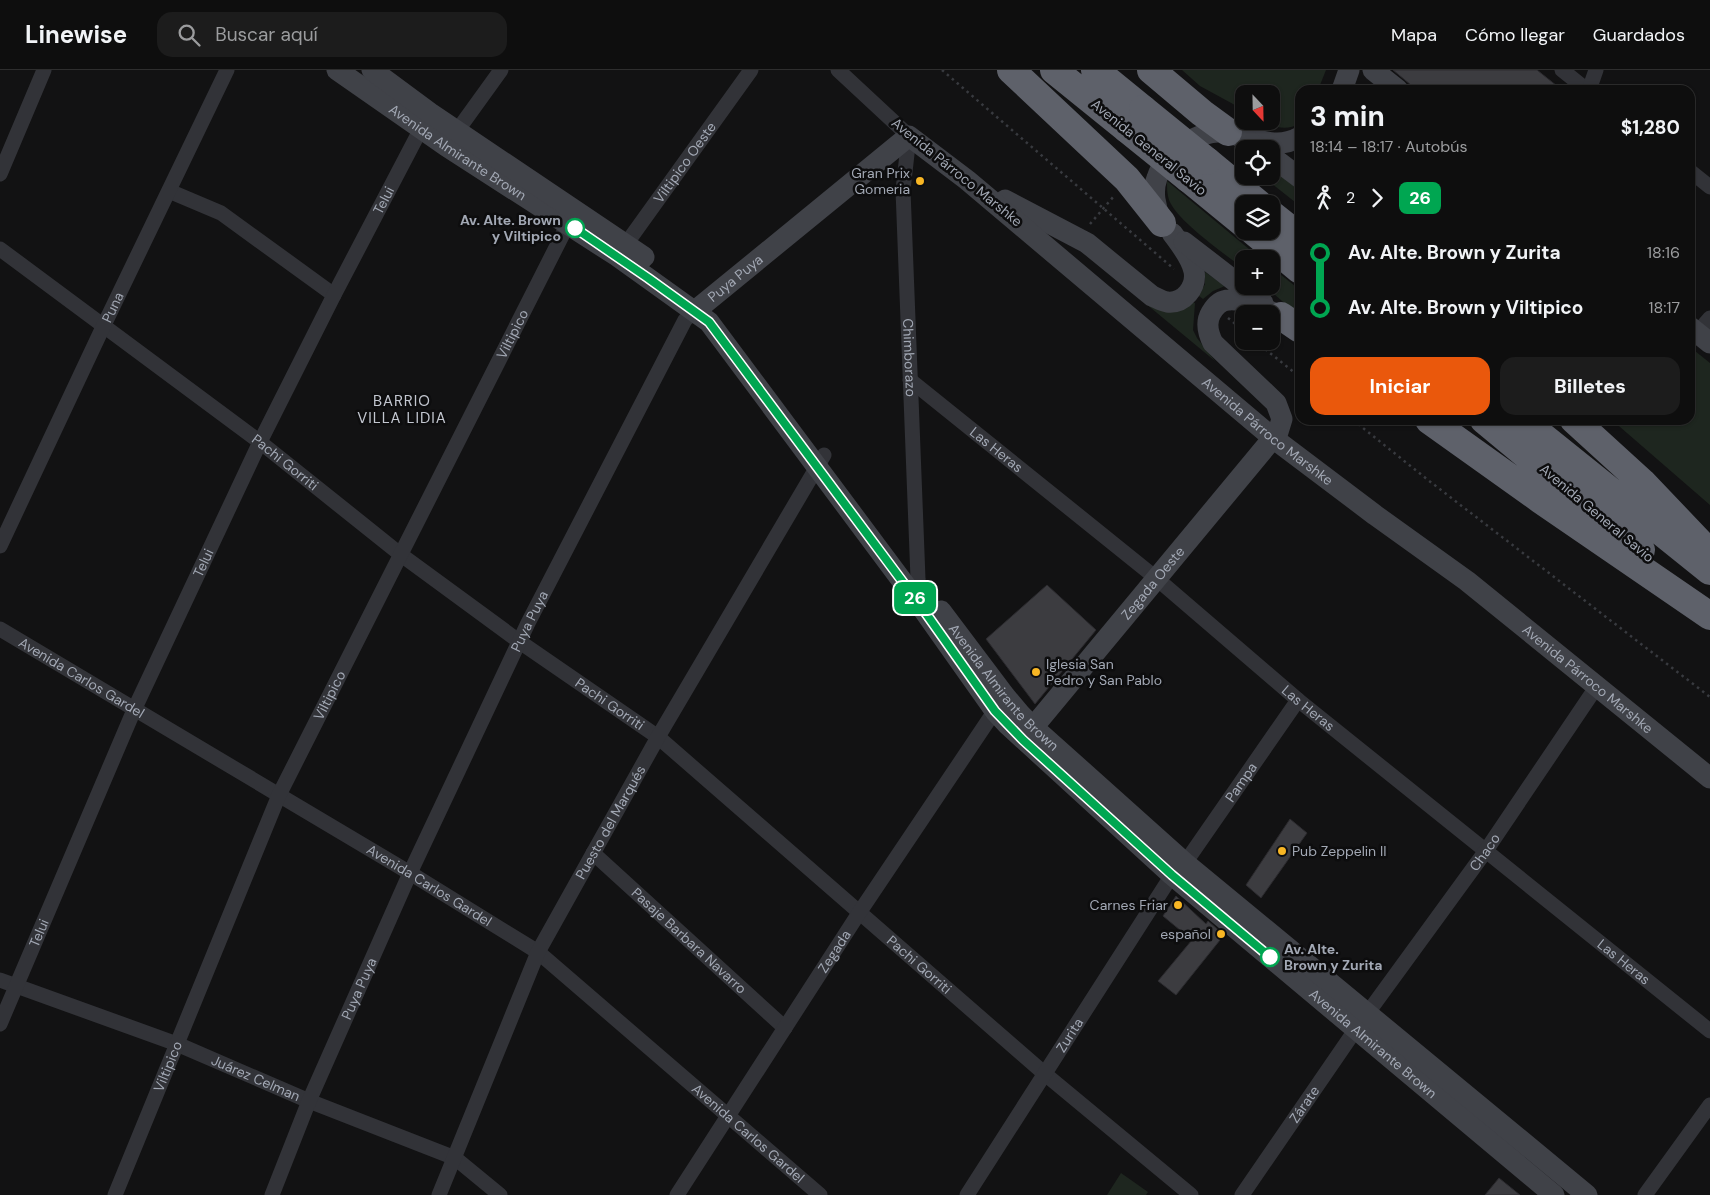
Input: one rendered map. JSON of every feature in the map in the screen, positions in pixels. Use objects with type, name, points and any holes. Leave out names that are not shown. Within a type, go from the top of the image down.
[{"type":"highway","points":[[1011,70],[1127,179],[1167,228]]},
{"type":"highway","name":"Avenida General Savio","points":[[1054,70],[1135,119],[1198,170],[1243,195]]},
{"type":"highway","name":"Avenida General Savio","points":[[1096,70],[1135,119]]},
{"type":"highway","points":[[1151,70],[1202,113],[1231,133]]},
{"type":"highway","name":"Avenida General Savio","points":[[1198,170],[1235,213]]},
{"type":"highway","points":[[1280,221],[1295,234]]},
{"type":"highway","points":[[1264,240],[1295,266]]},
{"type":"highway","points":[[1436,425],[1710,616]]},
{"type":"highway","name":"Avenida General Savio","points":[[1490,425],[1710,607]]},
{"type":"highway","name":"Avenida General Savio","points":[[1528,425],[1710,572]]},
{"type":"highway","points":[[1579,425],[1642,482],[1710,554]]},
{"type":"main road","name":"Avenida Almirante Brown","points":[[337,70],[425,120],[621,250],[700,306],[720,312],[920,605],[1000,704],[1021,715],[1028,734],[1178,869],[1362,1022],[1548,1187],[1580,1193]]},
{"type":"main road","name":"Avenida Almirante Brown","points":[[372,70],[425,120]]},
{"type":"main road","points":[[1331,85],[1336,70]]},
{"type":"main road","points":[[1344,85],[1349,70]]},
{"type":"main road","points":[[1373,70],[1392,85]]},
{"type":"main road","points":[[967,180],[1078,237],[1152,296],[1162,301],[1170,302],[1182,299],[1193,286],[1194,281],[1192,264],[1167,228],[1157,209],[1156,179],[1162,167],[1177,150],[1192,139],[1215,132],[1231,133],[1269,144],[1283,143],[1295,139]]},
{"type":"main road","points":[[1231,133],[1244,140]]},
{"type":"main road","name":"Avenida Párroco Marshke","points":[[909,136],[967,180],[1273,438],[1467,581],[1710,778]]},
{"type":"main road","name":"Puya Puya","points":[[700,306],[909,136]]},
{"type":"main road","points":[[1280,163],[1295,174]]},
{"type":"main road","points":[[1167,228],[1294,323]]},
{"type":"main road","points":[[1273,438],[1281,425],[1279,407],[1213,343],[1209,335],[1208,322],[1215,307],[1229,300],[1239,300],[1294,323]]},
{"type":"main road","name":"Zegada Oeste","points":[[1028,734],[1273,438]]},
{"type":"main road","name":"Avenida Almirante Brown","points":[[821,462],[918,579],[1000,704]]},
{"type":"street","points":[[0,174],[44,70]]},
{"type":"street","name":"Puna","points":[[0,546],[227,70]]},
{"type":"street","points":[[451,138],[501,70]]},
{"type":"street","name":"Viltipico Oeste","points":[[621,250],[751,70]]},
{"type":"street","name":"Avenida Párroco Marshke","points":[[838,70],[909,136]]},
{"type":"street","points":[[1562,70],[1582,85]]},
{"type":"street","points":[[1590,85],[1596,70]]},
{"type":"street","name":"Telui","points":[[0,1024],[134,710],[260,442],[425,120]]},
{"type":"street","name":"Chimborazo","points":[[909,136],[903,190],[920,605]]},
{"type":"street","points":[[1695,175],[1710,187]]},
{"type":"street","points":[[169,190],[221,214],[334,295]]},
{"type":"street","name":"Viltipico","points":[[115,1195],[280,795],[400,554],[572,217]]},
{"type":"street","name":"Pachi Gorriti","points":[[0,249],[260,442],[400,554],[520,642],[658,737],[1045,1074],[1191,1195]]},
{"type":"street","name":"Puya Puya","points":[[272,1195],[309,1101],[410,872],[532,614],[685,320],[700,306]]},
{"type":"street","name":"Las Heras","points":[[910,380],[1156,578],[1298,700],[1710,1031]]},
{"type":"street","name":"Puesto del Marqués","points":[[439,1195],[538,952],[658,737],[821,462]]},
{"type":"street","name":"Avenida Carlos Gardel","points":[[0,629],[410,872],[538,952],[820,1195]]},
{"type":"street","name":"Chaco","points":[[1362,1022],[1485,852],[1597,686]]},
{"type":"street","name":"Pampa","points":[[1178,869],[1298,700]]},
{"type":"street","name":"Zegada","points":[[677,1195],[858,913],[1000,704]]},
{"type":"street","name":"Pasaje Barbara Navarro","points":[[593,853],[785,1028]]},
{"type":"street","name":"Zurita","points":[[967,1195],[1178,869]]},
{"type":"street","name":"Juárez Celman","points":[[0,980],[177,1044],[309,1101],[455,1158],[500,1195]]},
{"type":"street","name":"Zárate","points":[[1242,1195],[1362,1022]]},
{"type":"street","points":[[1645,1195],[1710,1106]]},
{"type":"path","points":[[942,70],[1193,286]]},
{"type":"path","points":[[1078,237],[1127,179]]},
{"type":"path","points":[[1267,350],[1295,372]]},
{"type":"path","points":[[1359,425],[1710,697]]},
{"type":"shaded area","points":[[1182,70],[1326,70],[1320,85],[1295,85],[1295,125],[1291,127],[1280,127],[1280,85],[1235,85],[1235,105],[1200,86]]},
{"type":"shaded area","points":[[1280,172],[1295,184],[1295,202],[1273,185],[1280,185]]},
{"type":"shaded area","points":[[1167,181],[1235,237],[1235,240],[1238,240],[1250,250],[1235,250],[1235,262],[1181,218],[1169,200]]},
{"type":"shaded area","points":[[1205,272],[1225,286],[1213,291],[1203,299],[1199,296],[1205,284]]},
{"type":"shaded area","points":[[1280,274],[1295,286],[1295,310],[1275,295],[1280,295]]},
{"type":"shaded area","points":[[1122,284],[1195,303],[1193,330],[1215,361]]},
{"type":"shaded area","points":[[1695,351],[1710,363],[1710,505],[1618,425],[1695,425]]},
{"type":"shaded area","points":[[1121,1173],[1148,1192],[1146,1195],[1107,1195]]},
{"type":"building","points":[[1393,70],[1537,70],[1556,85],[1411,85]]},
{"type":"building","name":"Iglesia San Pedro y San Pablo","points":[[1047,585],[1096,630],[1035,704],[986,639]]},
{"type":"building","name":"Pub Zeppelin II","points":[[1290,819],[1307,833],[1261,898],[1246,885]]},
{"type":"building","points":[[1176,896],[1206,924],[1208,921],[1224,935],[1176,995],[1158,981],[1192,940],[1163,916]]},
{"type":"building","points":[[1499,1178],[1520,1195],[1485,1195]]},
{"type":"bus line","name":"26","points":[[575,228],[695,310],[709,322],[920,605],[995,711],[1008,726],[1172,875],[1270,957]]},
{"type":"place","name":"Gran Prix Gomeria","points":[[920,181]]},
{"type":"place","name":"Av. Alte. Brown y Viltipico","points":[[575,228]]},
{"type":"place","name":"Iglesia San Pedro y San Pablo","points":[[1036,672]]},
{"type":"place","name":"Pub Zeppelin II","points":[[1282,851]]},
{"type":"place","name":"Carnes Friar","points":[[1178,905]]},
{"type":"place","name":"español","points":[[1221,934]]},
{"type":"place","name":"Av. Alte. Brown y Zurita","points":[[1270,957]]},
{"type":"district","name":"BARRIO VILLA LIDIA","points":[[402,410]]}]
